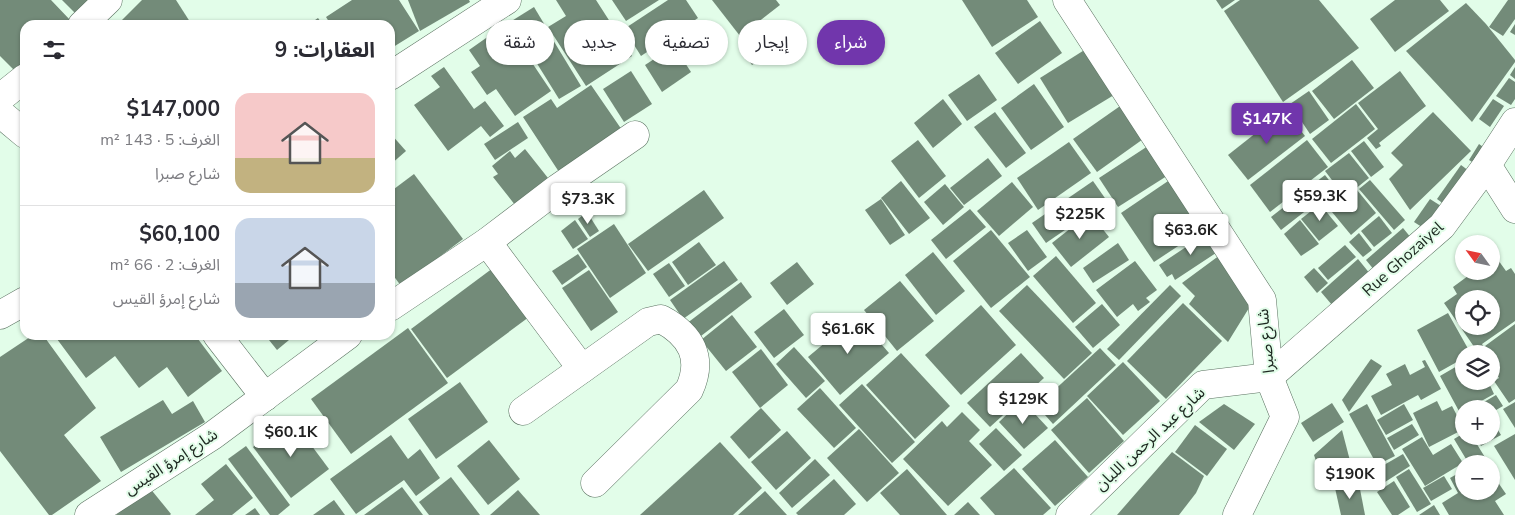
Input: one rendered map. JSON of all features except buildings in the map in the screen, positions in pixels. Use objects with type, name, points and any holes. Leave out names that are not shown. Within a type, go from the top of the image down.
[{"type":"street","points":[[87,20],[108,0]]},
{"type":"street","points":[[395,73],[507,0]]},
{"type":"street","name":"شارع صبرا","points":[[1067,0],[1262,300],[1269,377],[1285,417],[1237,515]]},
{"type":"street","points":[[0,98],[20,82]]},
{"type":"street","points":[[0,113],[20,130]]},
{"type":"street","name":"Rue Ghozaiyel","points":[[1269,377],[1442,226],[1487,165],[1515,122]]},
{"type":"street","points":[[395,304],[487,242],[558,188],[635,135]]},
{"type":"street","points":[[1487,165],[1515,209]]},
{"type":"street","points":[[487,242],[582,369]]},
{"type":"street","points":[[0,315],[20,305]]},
{"type":"street","points":[[523,411],[648,322],[661,319],[671,324],[687,339],[694,352],[696,366],[695,378],[689,390],[595,483]]},
{"type":"street","points":[[222,340],[265,397]]},
{"type":"street","name":"شارع إمرؤ القيس","points":[[88,515],[212,436],[341,340]]},
{"type":"street","name":"شارع عبد الرحمن اللبان","points":[[1070,515],[1203,385],[1269,377]]}]
